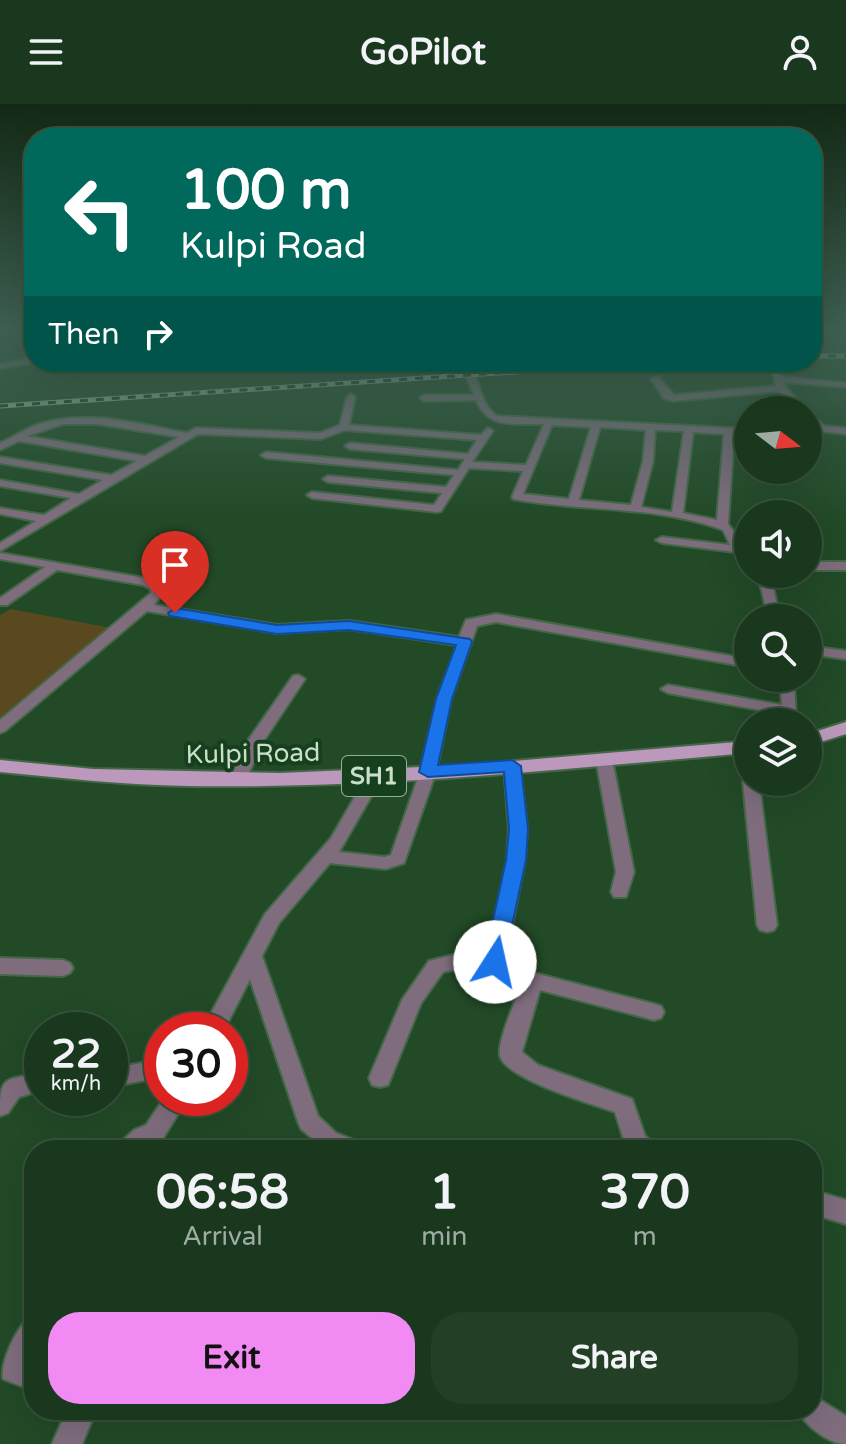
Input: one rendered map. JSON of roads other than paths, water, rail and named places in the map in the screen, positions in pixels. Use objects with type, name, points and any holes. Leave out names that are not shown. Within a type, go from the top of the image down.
[{"type":"main road","points":[[822,736],[846,728]]},
{"type":"main road","name":"Kulpi Road","points":[[0,766],[138,781],[237,781],[375,776],[734,752]]},
{"type":"street","points":[[479,393],[486,413],[495,419],[734,433]]},
{"type":"street","points":[[665,393],[673,398],[715,393]]},
{"type":"street","points":[[344,427],[351,397]]},
{"type":"street","points":[[424,398],[480,397]]},
{"type":"street","points":[[312,495],[431,510],[441,506],[495,419]]},
{"type":"street","points":[[0,447],[45,425],[72,420],[99,420],[185,435]]},
{"type":"street","points":[[549,422],[517,497],[635,509],[722,525]]},
{"type":"street","points":[[573,502],[596,424]]},
{"type":"street","points":[[0,548],[110,478],[185,435],[204,430],[321,436],[344,427],[483,438]]},
{"type":"street","points":[[635,509],[648,461],[651,428]]},
{"type":"street","points":[[822,429],[846,431]]},
{"type":"street","points":[[677,516],[689,430]]},
{"type":"street","points":[[729,433],[722,525],[734,541]]},
{"type":"street","points":[[19,438],[144,459]]},
{"type":"street","points":[[350,446],[466,465]]},
{"type":"street","points":[[266,455],[528,468]]},
{"type":"street","points":[[0,460],[110,478]]},
{"type":"street","points":[[328,479],[450,491]]},
{"type":"street","points":[[0,483],[81,497]]},
{"type":"street","points":[[0,511],[46,519]]},
{"type":"street","points":[[662,540],[734,552]]},
{"type":"street","points":[[0,556],[146,582],[156,587],[157,593],[145,607],[0,728]]},
{"type":"street","points":[[3,602],[56,565]]},
{"type":"street","points":[[822,566],[846,566]]},
{"type":"street","points":[[145,607],[277,629],[349,625],[465,642]]},
{"type":"street","points":[[324,856],[386,863],[398,859],[428,772],[444,699],[471,623],[496,618],[734,660]]},
{"type":"street","points":[[822,652],[846,655]]},
{"type":"street","points":[[237,781],[255,742],[298,679]]},
{"type":"street","points":[[668,689],[753,708]]},
{"type":"street","points":[[604,759],[625,872],[620,892]]},
{"type":"street","points":[[499,969],[494,955],[518,842],[512,766]]},
{"type":"street","points":[[222,1012],[286,899],[338,841],[375,776]]},
{"type":"street","points":[[753,796],[767,925]]},
{"type":"street","points":[[252,956],[309,1122],[328,1140]]},
{"type":"street","points":[[380,1078],[412,1000],[436,966],[457,961],[499,969],[654,1012]]},
{"type":"street","points":[[0,966],[63,968]]},
{"type":"street","points":[[533,980],[511,1046],[511,1056],[518,1066],[530,1072],[624,1106],[634,1140]]},
{"type":"street","points":[[0,1106],[12,1089],[24,1086]]},
{"type":"street","points":[[139,1140],[154,1133],[165,1116]]},
{"type":"street","points":[[822,1205],[846,1212]]},
{"type":"street","points":[[24,1348],[13,1369],[24,1373]]},
{"type":"street","points":[[822,1416],[846,1434]]},
{"type":"street","points":[[67,1444],[78,1420]]},
{"type":"railway","points":[[0,406],[204,393]]}]
